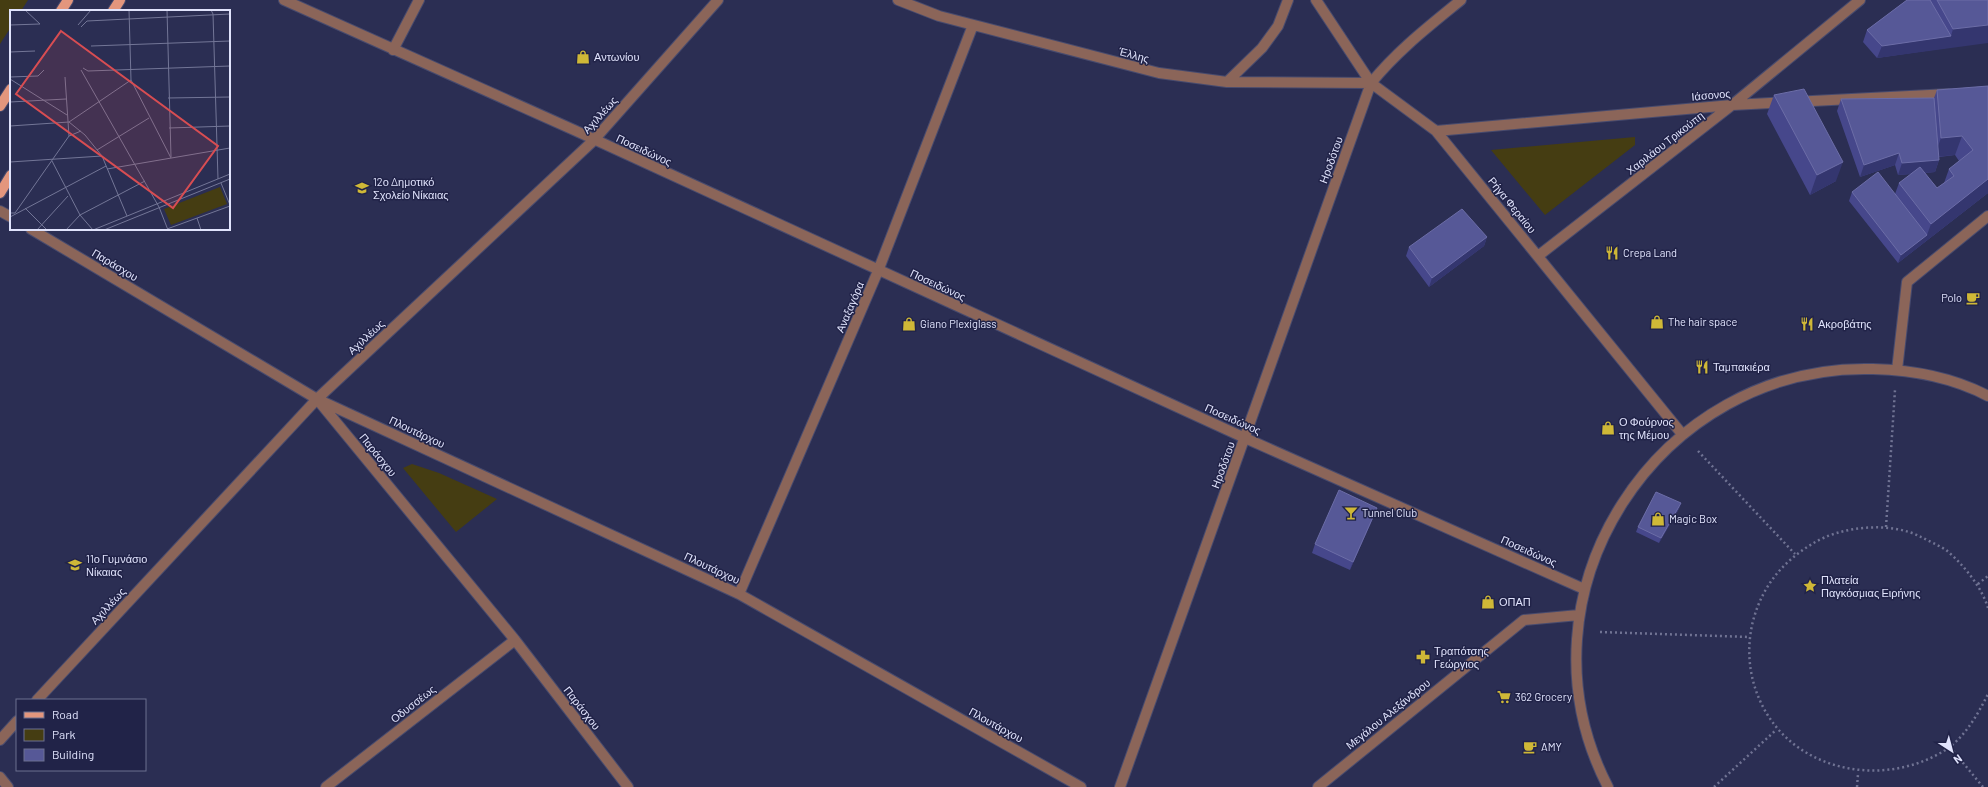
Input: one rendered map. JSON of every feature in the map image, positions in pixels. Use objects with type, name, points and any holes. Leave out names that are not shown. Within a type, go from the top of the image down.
[{"type":"main road","points":[[62,10],[68,0]]},
{"type":"main road","points":[[114,10],[120,0]]},
{"type":"main road","points":[[0,106],[10,91]]},
{"type":"main road","points":[[0,192],[10,177]]},
{"type":"street","name":"Ποσειδώνος","points":[[284,0],[1245,438],[1584,589]]},
{"type":"street","points":[[393,50],[419,0]]},
{"type":"street","name":"Αχιλλέως","points":[[38,699],[317,399],[593,140],[718,0]]},
{"type":"street","name":"Έλλης","points":[[898,0],[938,16],[1159,74],[1228,82],[1371,83]]},
{"type":"street","points":[[1228,82],[1262,48],[1278,26],[1288,0]]},
{"type":"street","name":"Ρήγα Φεραίου","points":[[1316,0],[1371,83],[1436,131],[1682,434]]},
{"type":"street","points":[[1371,83],[1390,60],[1461,0]]},
{"type":"street","name":"Χαριλάου Τρικούπη","points":[[1538,256],[1732,105],[1860,0]]},
{"type":"street","name":"Αναξαγόρα","points":[[739,594],[878,271],[973,25]]},
{"type":"street","name":"Ηροδότου","points":[[1120,787],[1371,83]]},
{"type":"street","name":"Ιάσονος","points":[[1436,131],[1732,105],[1957,94]]},
{"type":"street","points":[[0,211],[10,216]]},
{"type":"street","points":[[1897,370],[1907,282],[1988,216]]},
{"type":"street","name":"Παράσχου","points":[[33,230],[317,399],[515,640],[628,787]]},
{"type":"street","points":[[1608,787],[1598,769],[1584,724],[1577,678],[1577,631],[1584,589],[1606,530],[1639,478],[1682,434],[1720,408],[1769,386],[1806,375],[1851,368],[1897,370],[1940,378],[1988,396]]},
{"type":"street","name":"Πλουτάρχου","points":[[317,399],[739,594],[1081,787]]},
{"type":"street","name":"Μεγάλου Αλεξάνδρου","points":[[1318,787],[1524,620],[1579,615]]},
{"type":"street","name":"Οδυσσέως","points":[[326,787],[515,640]]},
{"type":"street","points":[[0,740],[16,722]]},
{"type":"street","points":[[0,777],[8,787]]},
{"type":"path","points":[[1886,528],[1897,370]]},
{"type":"path","points":[[1682,434],[1795,554]]},
{"type":"path","points":[[1988,608],[1978,584],[1946,550],[1918,535],[1886,528],[1854,528],[1823,537],[1795,554],[1773,577],[1757,606],[1749,637],[1750,670],[1759,701],[1776,730],[1800,751],[1827,766],[1858,774],[1891,773],[1922,764],[1950,747],[1972,724],[1988,694]]},
{"type":"path","points":[[1978,584],[1988,576]]},
{"type":"path","points":[[1577,631],[1749,637]]},
{"type":"path","points":[[1714,787],[1776,730]]},
{"type":"path","points":[[1950,747],[1983,787]]},
{"type":"path","points":[[1857,787],[1858,774]]},
{"type":"green space","points":[[0,0],[28,0],[22,10],[10,10],[10,29],[0,44]]},
{"type":"green space","points":[[1635,137],[1635,145],[1545,215],[1491,150]]},
{"type":"green space","points":[[412,464],[439,473],[497,499],[456,532],[403,468]]},
{"type":"building","points":[[1907,0],[1930,0],[1951,36],[1882,46],[1867,30]]},
{"type":"building","points":[[1937,0],[1988,0],[1988,25],[1953,29]]},
{"type":"building","points":[[1988,86],[1988,179],[1931,224],[1899,183],[1920,167],[1937,188],[1954,176],[1949,169],[1973,150],[1962,136],[1941,138],[1937,90]]},
{"type":"building","points":[[1804,89],[1843,162],[1817,175],[1774,95]]},
{"type":"building","points":[[1934,98],[1939,160],[1902,163],[1899,153],[1864,165],[1841,99]]},
{"type":"building","points":[[1878,172],[1927,235],[1901,255],[1852,192]]},
{"type":"building","points":[[1462,209],[1487,237],[1432,278],[1409,247]]},
{"type":"building","points":[[1339,490],[1377,508],[1353,562],[1315,544]]},
{"type":"building","name":"Magic Box","points":[[1656,492],[1681,503],[1661,538],[1638,527]]},
{"type":"place","name":"Αντωνίου","points":[[583,57]]},
{"type":"place","name":"12ο Δημοτικό Σχολείο Νίκαιας","points":[[362,188]]},
{"type":"place","name":"Crepa Land","points":[[1612,253]]},
{"type":"place","name":"Polo","points":[[1973,298]]},
{"type":"place","name":"The hair space","points":[[1657,322]]},
{"type":"place","name":"Giano Plexiglass","points":[[909,324]]},
{"type":"place","name":"Ακροβάτης","points":[[1807,324]]},
{"type":"place","name":"Ταμπακιέρα","points":[[1702,367]]},
{"type":"place","name":"Ο Φούρνος της Μέμου","points":[[1608,428]]},
{"type":"place","name":"Tunnel Club","points":[[1351,513]]},
{"type":"place","name":"Magic Box","points":[[1658,519]]},
{"type":"place","name":"11ο Γυμνάσιο Νίκαιας","points":[[75,565]]},
{"type":"place","name":"Πλατεία Παγκόσμιας Ειρήνης","points":[[1810,586]]},
{"type":"place","name":"ΟΠΑΠ","points":[[1488,602]]},
{"type":"place","name":"Τραπότσης Γεώργιος","points":[[1423,657]]},
{"type":"place","name":"362 Grocery","points":[[1504,697]]},
{"type":"place","name":"AMY","points":[[1530,747]]}]
